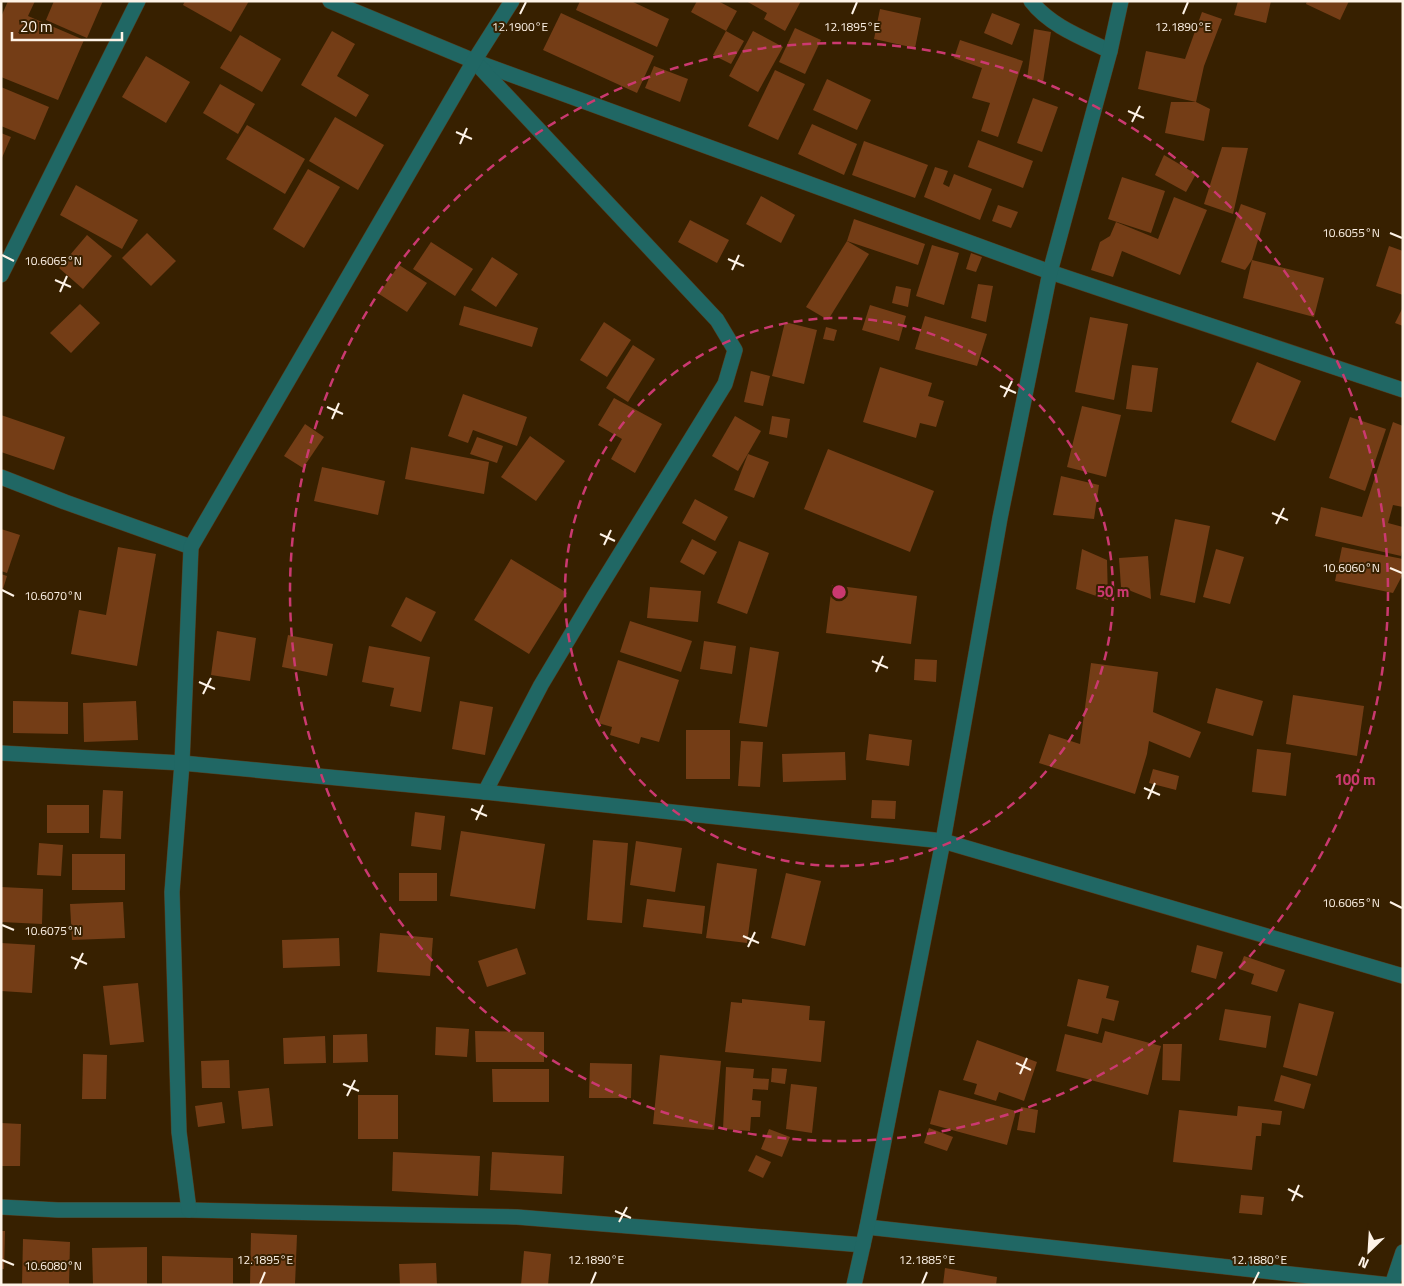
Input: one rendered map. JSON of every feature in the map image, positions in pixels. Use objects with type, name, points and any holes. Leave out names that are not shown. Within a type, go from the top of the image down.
[{"type":"street","points":[[1,275],[138,1]]},
{"type":"street","points":[[330,1],[474,61],[1050,272],[1403,390]]},
{"type":"street","points":[[189,1210],[179,1132],[172,892],[182,763],[191,547],[474,61],[512,1]]},
{"type":"street","points":[[1031,1],[1039,12],[1073,33],[1110,51]]},
{"type":"street","points":[[854,1285],[943,841],[1000,518],[1050,272],[1110,51],[1121,1]]},
{"type":"street","points":[[474,61],[717,320],[735,350],[725,384],[541,685],[485,792]]},
{"type":"street","points":[[1,477],[191,547]]},
{"type":"street","points":[[1,753],[182,763],[485,792],[943,841],[1403,976]]},
{"type":"street","points":[[1,1207],[58,1210],[189,1210],[517,1217],[863,1245]]},
{"type":"street","points":[[867,1226],[1391,1285],[1403,1252]]},
{"type":"building","points":[[8,1],[35,1],[28,16],[84,40],[58,100],[1,77],[1,17]]},
{"type":"building","points":[[54,1],[103,1],[87,38],[46,20]]},
{"type":"building","points":[[185,1],[249,1],[231,32],[183,5]]},
{"type":"building","points":[[580,1],[631,1],[669,19],[657,47],[576,10]]},
{"type":"building","points":[[697,1],[718,1],[737,11],[726,31],[691,12]]},
{"type":"building","points":[[746,1],[801,1],[785,31],[764,19],[767,13]]},
{"type":"building","points":[[1238,1],[1271,1],[1266,23],[1234,15]]},
{"type":"building","points":[[1307,1],[1349,1],[1340,20],[1306,4]]},
{"type":"building","points":[[880,9],[921,18],[915,48],[874,39]]},
{"type":"building","points":[[1202,12],[1222,19],[1204,66],[1196,102],[1138,89],[1146,51],[1185,59]]},
{"type":"building","points":[[561,13],[654,56],[637,93],[543,50]]},
{"type":"building","points":[[992,13],[1020,24],[1012,45],[984,33]]},
{"type":"building","points":[[795,28],[821,40],[805,74],[779,62]]},
{"type":"building","points":[[1034,29],[1051,32],[1043,82],[1027,79]]},
{"type":"building","points":[[332,31],[355,44],[337,76],[369,95],[356,117],[301,85]]},
{"type":"building","points":[[726,31],[744,41],[731,64],[713,55]]},
{"type":"building","points":[[753,31],[783,47],[758,92],[729,76]]},
{"type":"building","points":[[240,35],[281,59],[262,92],[220,68]]},
{"type":"building","points":[[960,40],[1023,61],[998,137],[981,131],[990,103],[972,98],[982,68],[954,58]]},
{"type":"building","points":[[146,56],[190,82],[166,123],[122,97]]},
{"type":"building","points":[[654,66],[688,79],[680,102],[645,88]]},
{"type":"building","points":[[775,70],[805,84],[778,140],[748,126]]},
{"type":"building","points":[[827,79],[871,100],[857,130],[813,110]]},
{"type":"building","points":[[220,84],[255,104],[238,134],[203,113]]},
{"type":"building","points":[[1,87],[49,107],[35,140],[1,126]]},
{"type":"building","points":[[1033,98],[1058,107],[1042,152],[1017,143]]},
{"type":"building","points":[[1171,102],[1196,102],[1210,109],[1204,141],[1165,133]]},
{"type":"building","points":[[335,117],[384,145],[358,190],[309,161]]},
{"type":"building","points":[[812,124],[857,144],[844,175],[798,154]]},
{"type":"building","points":[[247,125],[305,159],[285,194],[226,159]]},
{"type":"building","points":[[1,133],[11,137],[1,160]]},
{"type":"building","points":[[978,140],[1033,161],[1023,188],[968,167]]},
{"type":"building","points":[[864,141],[928,165],[915,198],[852,175]]},
{"type":"building","points":[[1222,147],[1248,148],[1233,214],[1204,204]]},
{"type":"building","points":[[1164,155],[1196,174],[1186,192],[1155,175]]},
{"type":"building","points":[[935,167],[948,171],[943,184],[949,187],[954,174],[992,189],[980,220],[924,197]]},
{"type":"building","points":[[308,169],[340,187],[304,248],[273,229]]},
{"type":"building","points":[[1122,177],[1165,191],[1151,233],[1108,219]]},
{"type":"building","points":[[76,185],[138,220],[122,249],[60,215]]},
{"type":"building","points":[[761,196],[795,215],[781,243],[746,224]]},
{"type":"building","points":[[1174,197],[1207,210],[1180,275],[1122,251],[1113,277],[1091,270],[1100,242],[1110,236],[1116,222],[1158,239]]},
{"type":"building","points":[[1241,204],[1266,213],[1252,260],[1245,270],[1221,262]]},
{"type":"building","points":[[998,205],[1018,212],[1011,228],[992,221]]},
{"type":"building","points":[[854,219],[925,244],[918,265],[847,241]]},
{"type":"building","points":[[690,220],[729,240],[717,263],[678,242]]},
{"type":"building","points":[[147,233],[176,261],[151,286],[122,258]]},
{"type":"building","points":[[87,235],[112,256],[83,289],[59,268]]},
{"type":"building","points":[[847,241],[869,254],[828,320],[806,307]]},
{"type":"building","points":[[431,242],[473,269],[455,296],[413,269]]},
{"type":"building","points":[[932,245],[959,253],[944,305],[916,296]]},
{"type":"building","points":[[1389,246],[1403,251],[1403,295],[1376,286]]},
{"type":"building","points":[[971,253],[982,257],[976,272],[966,269]]},
{"type":"building","points":[[492,257],[518,274],[496,307],[471,290]]},
{"type":"building","points":[[1252,260],[1324,278],[1314,317],[1243,298]]},
{"type":"building","points":[[399,265],[427,283],[407,312],[379,294]]},
{"type":"building","points":[[978,284],[993,286],[986,322],[971,318]]},
{"type":"building","points":[[896,286],[911,289],[908,307],[892,303]]},
{"type":"building","points":[[80,304],[100,323],[71,353],[50,333]]},
{"type":"building","points":[[870,305],[906,316],[899,341],[862,330]]},
{"type":"building","points":[[464,306],[538,328],[532,347],[459,325]]},
{"type":"building","points":[[1403,307],[1403,326],[1395,323]]},
{"type":"building","points":[[925,316],[987,334],[977,366],[915,349]]},
{"type":"building","points":[[1090,317],[1128,324],[1114,400],[1075,392]]},
{"type":"building","points":[[604,322],[631,340],[607,377],[580,360]]},
{"type":"building","points":[[785,322],[817,330],[804,384],[772,376]]},
{"type":"building","points":[[826,327],[837,330],[834,341],[823,339]]},
{"type":"building","points":[[633,345],[655,359],[628,402],[606,388]]},
{"type":"building","points":[[1257,362],[1301,381],[1275,441],[1231,422]]},
{"type":"building","points":[[1132,365],[1158,368],[1152,412],[1126,409]]},
{"type":"building","points":[[880,367],[932,383],[928,396],[944,401],[936,427],[920,423],[916,438],[863,422]]},
{"type":"building","points":[[751,371],[770,376],[763,406],[744,402]]},
{"type":"building","points":[[463,394],[527,417],[517,446],[473,430],[468,443],[448,436]]},
{"type":"building","points":[[614,398],[662,424],[635,473],[611,459],[622,439],[598,425]]},
{"type":"building","points":[[1082,406],[1121,415],[1106,477],[1067,467]]},
{"type":"building","points":[[1,415],[65,437],[54,470],[1,452]]},
{"type":"building","points":[[735,416],[761,431],[738,471],[712,456]]},
{"type":"building","points":[[772,416],[790,419],[787,438],[769,434]]},
{"type":"building","points":[[1350,417],[1386,429],[1365,491],[1329,478]]},
{"type":"building","points":[[1393,422],[1403,426],[1403,507],[1393,505],[1388,523],[1403,527],[1401,556],[1315,536],[1321,507],[1362,517]]},
{"type":"building","points":[[305,424],[324,437],[303,468],[284,456]]},
{"type":"building","points":[[530,436],[565,461],[536,501],[501,477]]},
{"type":"building","points":[[477,437],[503,446],[497,463],[470,454]]},
{"type":"building","points":[[411,447],[489,462],[484,494],[405,479]]},
{"type":"building","points":[[828,449],[934,491],[910,552],[804,509]]},
{"type":"building","points":[[748,454],[769,462],[754,498],[734,490]]},
{"type":"building","points":[[322,467],[385,481],[378,515],[314,501]]},
{"type":"building","points":[[1061,476],[1099,485],[1094,519],[1053,515]]},
{"type":"building","points":[[695,499],[728,517],[715,541],[682,523]]},
{"type":"building","points":[[1175,519],[1210,526],[1195,603],[1160,595]]},
{"type":"building","points":[[1,529],[20,535],[7,573],[1,571]]},
{"type":"building","points":[[692,539],[717,552],[704,575],[680,562]]},
{"type":"building","points":[[739,541],[769,553],[747,614],[717,603]]},
{"type":"building","points":[[118,547],[156,554],[137,666],[71,654],[79,610],[106,615]]},
{"type":"building","points":[[1342,547],[1403,559],[1403,574],[1393,593],[1335,581]]},
{"type":"building","points":[[1082,549],[1107,560],[1108,600],[1076,589]]},
{"type":"building","points":[[1216,549],[1244,557],[1230,604],[1203,597]]},
{"type":"building","points":[[1148,556],[1151,599],[1121,587],[1119,558]]},
{"type":"building","points":[[511,559],[567,593],[529,654],[474,620]]},
{"type":"building","points":[[1,574],[7,576],[2,592],[1,592]]},
{"type":"building","points":[[832,585],[917,596],[911,644],[826,633]]},
{"type":"building","points":[[650,587],[701,591],[698,622],[647,618]]},
{"type":"building","points":[[406,597],[436,612],[421,642],[391,626]]},
{"type":"building","points":[[630,621],[692,641],[681,672],[620,652]]},
{"type":"building","points":[[217,631],[256,638],[250,681],[211,675]]},
{"type":"building","points":[[288,635],[333,644],[327,676],[282,667]]},
{"type":"building","points":[[704,641],[736,646],[732,674],[700,669]]},
{"type":"building","points":[[369,646],[430,657],[421,712],[390,706],[394,688],[362,682]]},
{"type":"building","points":[[750,647],[779,652],[767,727],[739,723]]},
{"type":"building","points":[[915,659],[937,660],[936,682],[914,680]]},
{"type":"building","points":[[618,660],[679,680],[659,742],[641,737],[639,744],[610,735],[612,727],[598,723]]},
{"type":"building","points":[[1091,663],[1158,672],[1153,712],[1201,732],[1190,758],[1149,741],[1135,794],[1039,763],[1049,734],[1080,744]]},
{"type":"building","points":[[1216,688],[1263,701],[1253,736],[1207,723]]},
{"type":"building","points":[[1293,695],[1364,706],[1357,756],[1286,744]]},
{"type":"building","points":[[13,701],[68,702],[68,734],[13,733]]},
{"type":"building","points":[[136,701],[138,740],[84,742],[83,703]]},
{"type":"building","points":[[460,701],[493,707],[485,755],[452,749]]},
{"type":"building","points":[[686,730],[730,730],[730,779],[686,779]]},
{"type":"building","points":[[869,734],[912,740],[909,766],[866,760]]},
{"type":"building","points":[[741,741],[763,742],[760,787],[738,786]]},
{"type":"building","points":[[1257,749],[1291,753],[1286,796],[1252,792]]},
{"type":"building","points":[[845,752],[846,780],[783,782],[782,754]]},
{"type":"building","points":[[1153,769],[1179,776],[1176,790],[1149,783]]},
{"type":"building","points":[[103,790],[123,791],[121,839],[100,838]]},
{"type":"building","points":[[872,800],[896,801],[895,819],[871,818]]},
{"type":"building","points":[[47,805],[89,805],[89,833],[47,833]]},
{"type":"building","points":[[415,812],[445,816],[441,850],[411,846]]},
{"type":"building","points":[[461,831],[545,844],[535,909],[450,896]]},
{"type":"building","points":[[593,840],[628,843],[622,923],[587,920]]},
{"type":"building","points":[[636,841],[682,848],[675,892],[630,885]]},
{"type":"building","points":[[39,843],[63,845],[61,876],[37,875]]},
{"type":"building","points":[[72,854],[125,854],[125,890],[72,890]]},
{"type":"building","points":[[717,863],[757,869],[747,943],[706,938]]},
{"type":"building","points":[[399,873],[437,873],[437,901],[399,901]]},
{"type":"building","points":[[786,873],[821,881],[805,946],[771,938]]},
{"type":"building","points":[[1,887],[43,889],[42,924],[1,922]]},
{"type":"building","points":[[647,899],[705,906],[702,934],[643,927]]},
{"type":"building","points":[[123,902],[125,938],[72,940],[70,904]]},
{"type":"building","points":[[380,933],[433,938],[430,976],[377,972]]},
{"type":"building","points":[[339,938],[340,966],[283,968],[282,940]]},
{"type":"building","points":[[1,943],[35,945],[32,993],[1,991]]},
{"type":"building","points":[[1197,945],[1223,952],[1216,979],[1191,972]]},
{"type":"building","points":[[517,948],[526,974],[487,987],[478,961]]},
{"type":"building","points":[[1244,956],[1285,970],[1277,992],[1251,984],[1254,974],[1239,969]]},
{"type":"building","points":[[1078,979],[1109,986],[1106,998],[1119,1001],[1114,1021],[1102,1018],[1098,1034],[1067,1026]]},
{"type":"building","points":[[138,983],[144,1042],[110,1045],[103,986]]},
{"type":"building","points":[[742,999],[810,1006],[809,1020],[825,1021],[821,1062],[725,1052],[731,1002],[742,1003]]},
{"type":"building","points":[[1299,1003],[1334,1012],[1317,1076],[1283,1067]]},
{"type":"building","points":[[1225,1009],[1271,1016],[1266,1048],[1219,1040]]},
{"type":"building","points":[[436,1027],[469,1029],[467,1057],[435,1055]]},
{"type":"building","points":[[475,1031],[544,1032],[544,1062],[476,1062]]},
{"type":"building","points":[[1105,1031],[1161,1046],[1148,1095],[1056,1071],[1065,1034],[1102,1043]]},
{"type":"building","points":[[367,1034],[368,1062],[333,1063],[333,1035]]},
{"type":"building","points":[[325,1036],[326,1063],[284,1064],[283,1038]]},
{"type":"building","points":[[977,1040],[1037,1062],[1024,1101],[999,1092],[996,1101],[974,1094],[977,1084],[963,1080]]},
{"type":"building","points":[[1163,1044],[1182,1044],[1180,1081],[1162,1080]]},
{"type":"building","points":[[83,1054],[107,1055],[106,1099],[82,1099]]},
{"type":"building","points":[[660,1055],[721,1061],[714,1130],[653,1124]]},
{"type":"building","points":[[229,1060],[230,1088],[202,1088],[201,1061]]},
{"type":"building","points":[[590,1063],[632,1064],[631,1098],[589,1098]]},
{"type":"building","points":[[726,1067],[754,1069],[753,1078],[769,1079],[768,1090],[753,1089],[752,1100],[761,1101],[760,1117],[751,1117],[750,1131],[723,1129]]},
{"type":"building","points":[[772,1068],[787,1069],[785,1084],[771,1082]]},
{"type":"building","points":[[492,1069],[549,1069],[549,1102],[493,1102]]},
{"type":"building","points":[[1281,1075],[1311,1084],[1304,1109],[1274,1101]]},
{"type":"building","points":[[791,1084],[817,1087],[812,1133],[786,1129]]},
{"type":"building","points":[[269,1088],[273,1126],[242,1129],[238,1091]]},
{"type":"building","points":[[939,1090],[1016,1111],[1007,1145],[930,1124]]},
{"type":"building","points":[[358,1095],[398,1095],[398,1139],[358,1139]]},
{"type":"building","points":[[222,1102],[225,1123],[198,1127],[195,1106]]},
{"type":"building","points":[[1238,1106],[1282,1111],[1280,1125],[1262,1123],[1261,1136],[1256,1136],[1252,1170],[1173,1162],[1179,1110],[1237,1116]]},
{"type":"building","points":[[1021,1107],[1038,1110],[1035,1133],[1017,1130]]},
{"type":"building","points":[[1,1123],[21,1124],[20,1166],[1,1166]]},
{"type":"building","points":[[929,1128],[953,1137],[947,1151],[924,1143]]},
{"type":"building","points":[[769,1129],[790,1137],[782,1157],[761,1149]]},
{"type":"building","points":[[393,1152],[480,1156],[478,1196],[392,1191]]},
{"type":"building","points":[[492,1152],[564,1156],[562,1194],[490,1190]]},
{"type":"building","points":[[756,1155],[771,1162],[763,1178],[748,1171]]},
{"type":"building","points":[[1241,1195],[1264,1197],[1262,1215],[1239,1213]]},
{"type":"building","points":[[1,1231],[5,1231],[4,1269],[1,1269]]},
{"type":"building","points":[[251,1233],[297,1235],[295,1285],[250,1285]]},
{"type":"building","points":[[23,1239],[70,1242],[69,1285],[22,1285]]},
{"type":"building","points":[[147,1247],[147,1285],[93,1285],[92,1248]]},
{"type":"building","points":[[524,1251],[551,1254],[548,1285],[521,1285]]},
{"type":"building","points":[[162,1256],[233,1258],[233,1285],[162,1285]]},
{"type":"building","points":[[436,1263],[437,1285],[400,1285],[399,1264]]},
{"type":"building","points":[[945,1268],[997,1277],[996,1285],[943,1285]]}]
